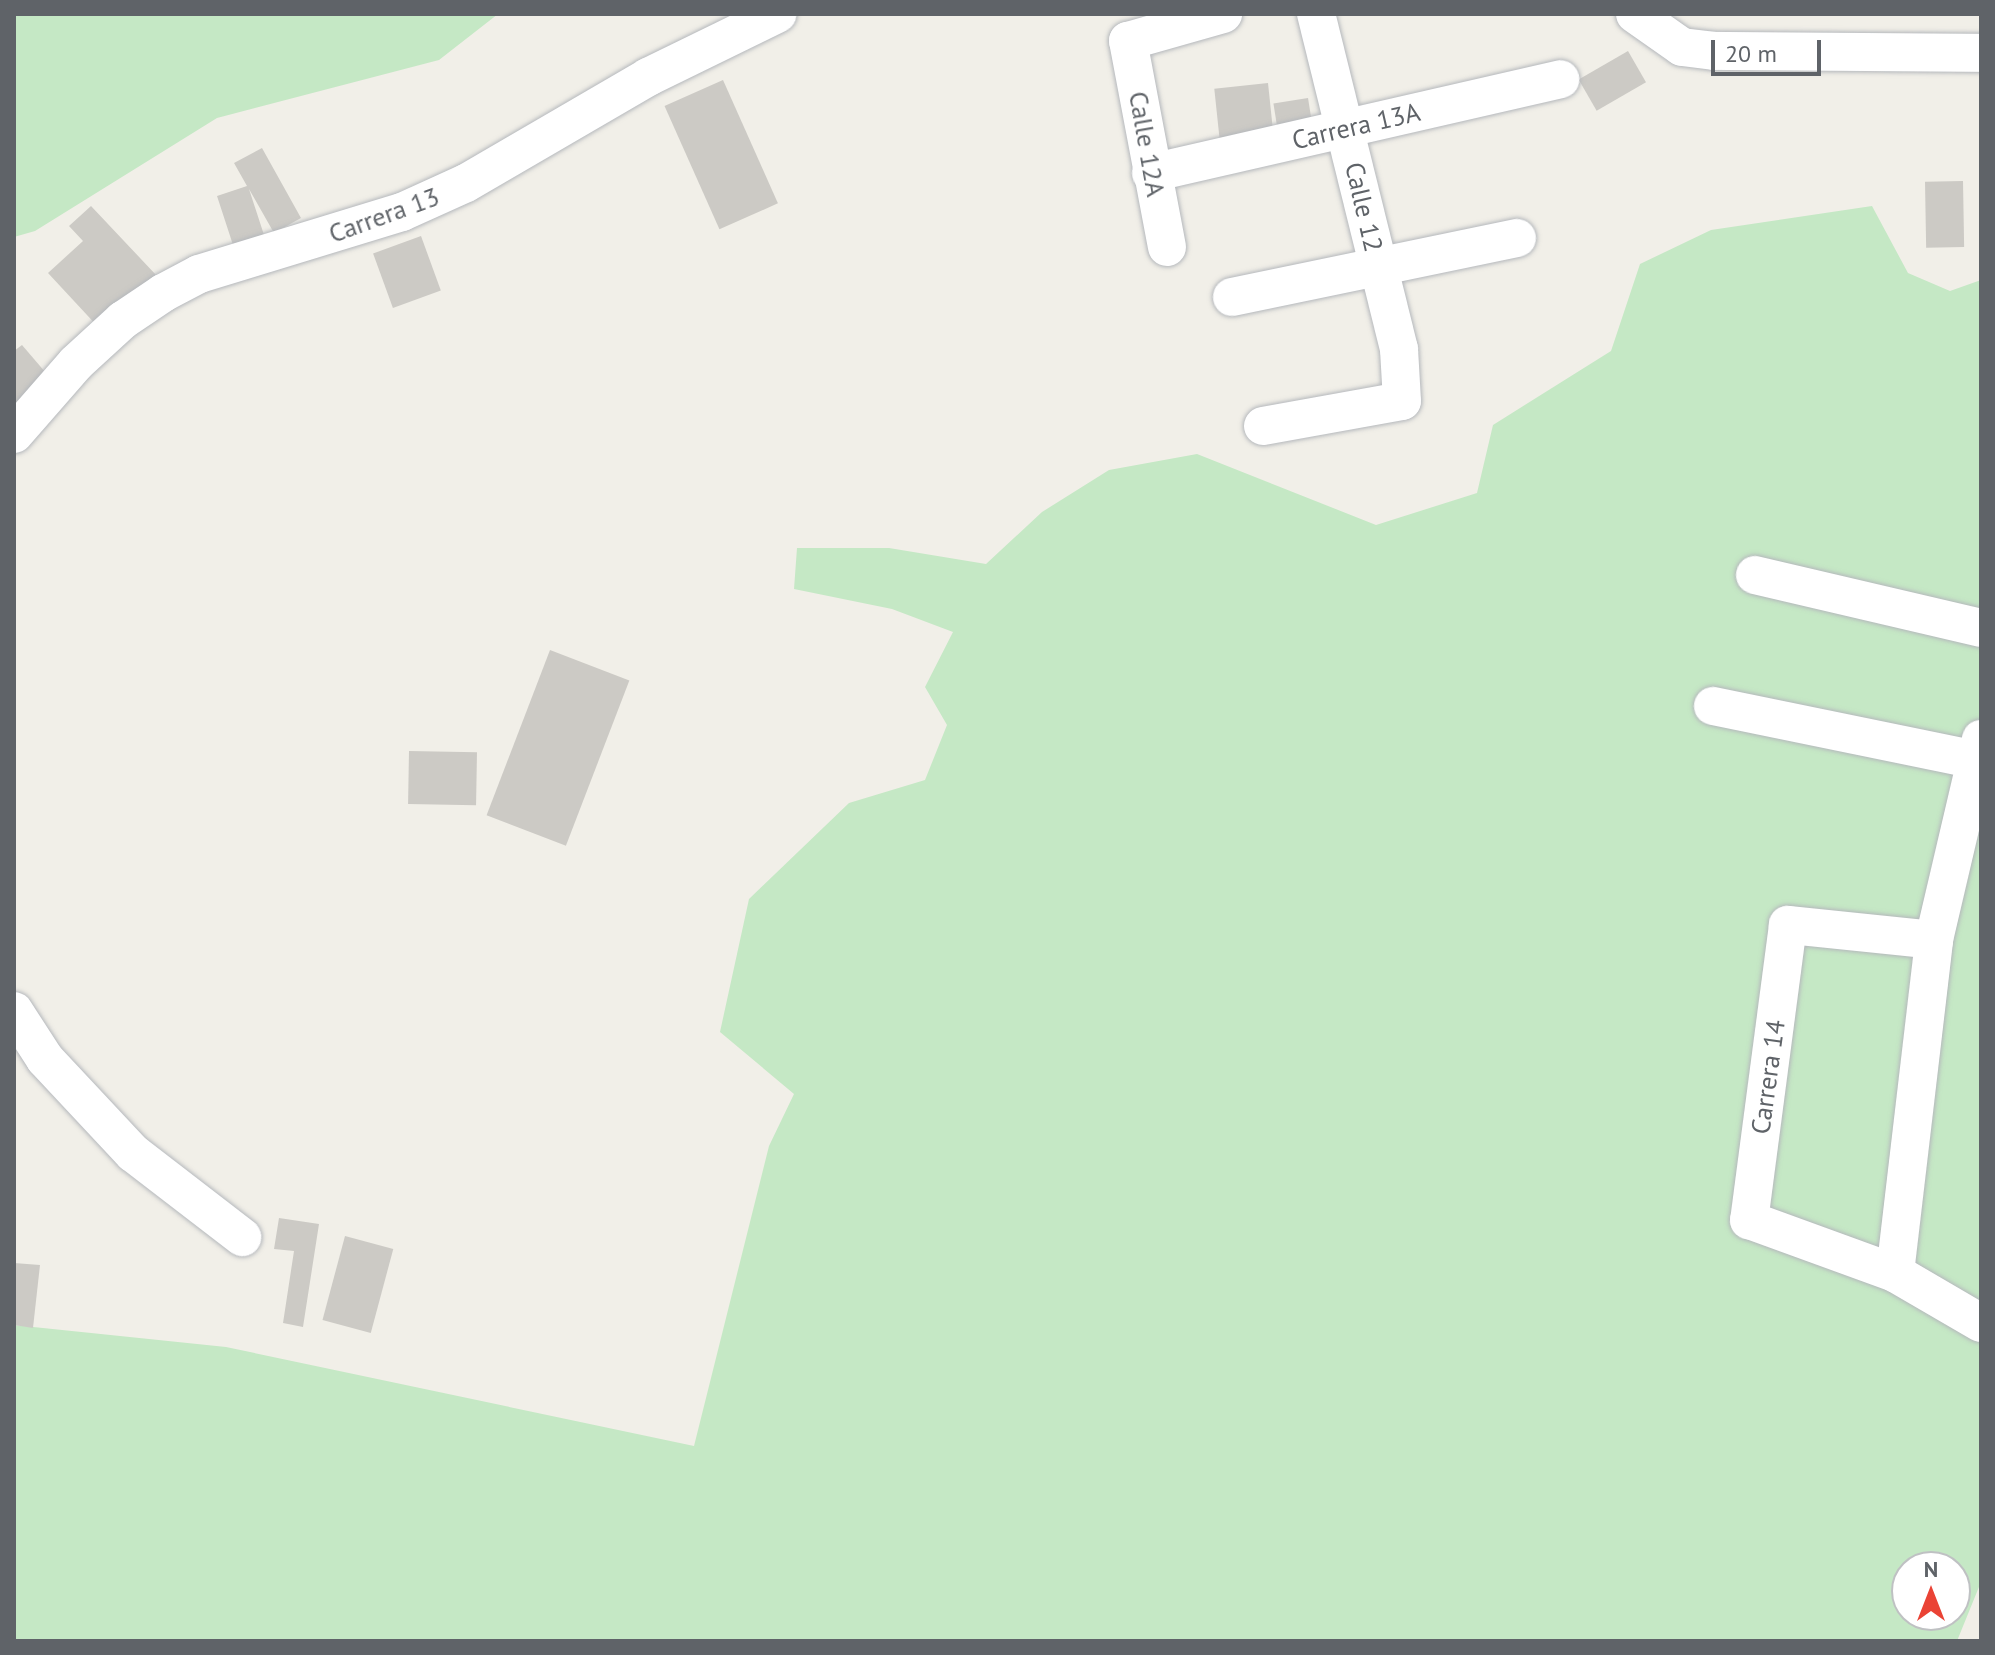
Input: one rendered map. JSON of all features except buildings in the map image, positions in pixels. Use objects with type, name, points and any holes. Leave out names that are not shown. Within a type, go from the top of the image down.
[{"type":"street","name":"Carrera 13","points":[[14,434],[76,363],[123,320],[163,293],[199,274],[428,200],[532,148],[648,77],[777,14]]},
{"type":"street","name":"Calle 12A","points":[[1167,247],[1128,41],[1223,14]]},
{"type":"street","name":"Calle 12","points":[[1263,426],[1402,401],[1399,349],[1316,14]]},
{"type":"street","points":[[1635,14],[1682,47],[1714,51],[1981,53]]},
{"type":"street","name":"Carrera 13A","points":[[1151,173],[1560,79]]},
{"type":"street","points":[[1232,297],[1517,238]]},
{"type":"street","points":[[1755,575],[1981,628]]},
{"type":"street","points":[[1713,706],[1978,750],[1934,940],[1895,1273]]},
{"type":"street","name":"Carrera 14","points":[[1934,940],[1788,925],[1749,1220],[1895,1273],[1981,1323]]},
{"type":"street","points":[[14,1011],[45,1059],[133,1153],[242,1237]]},
{"type":"green space","points":[[14,14],[498,14],[439,60],[217,118],[35,231],[14,237]]},
{"type":"green space","points":[[1872,206],[1908,273],[1950,291],[1981,280],[1981,1582],[1971,1607],[1971,1551],[1891,1551],[1891,1631],[1961,1631],[1957,1641],[14,1641],[14,1325],[226,1347],[694,1446],[769,1146],[794,1094],[720,1032],[749,899],[849,803],[925,780],[947,725],[925,687],[953,632],[892,609],[794,589],[797,548],[889,548],[986,564],[1042,512],[1109,470],[1197,454],[1376,525],[1477,493],[1493,425],[1611,351],[1640,264],[1711,230]]}]
